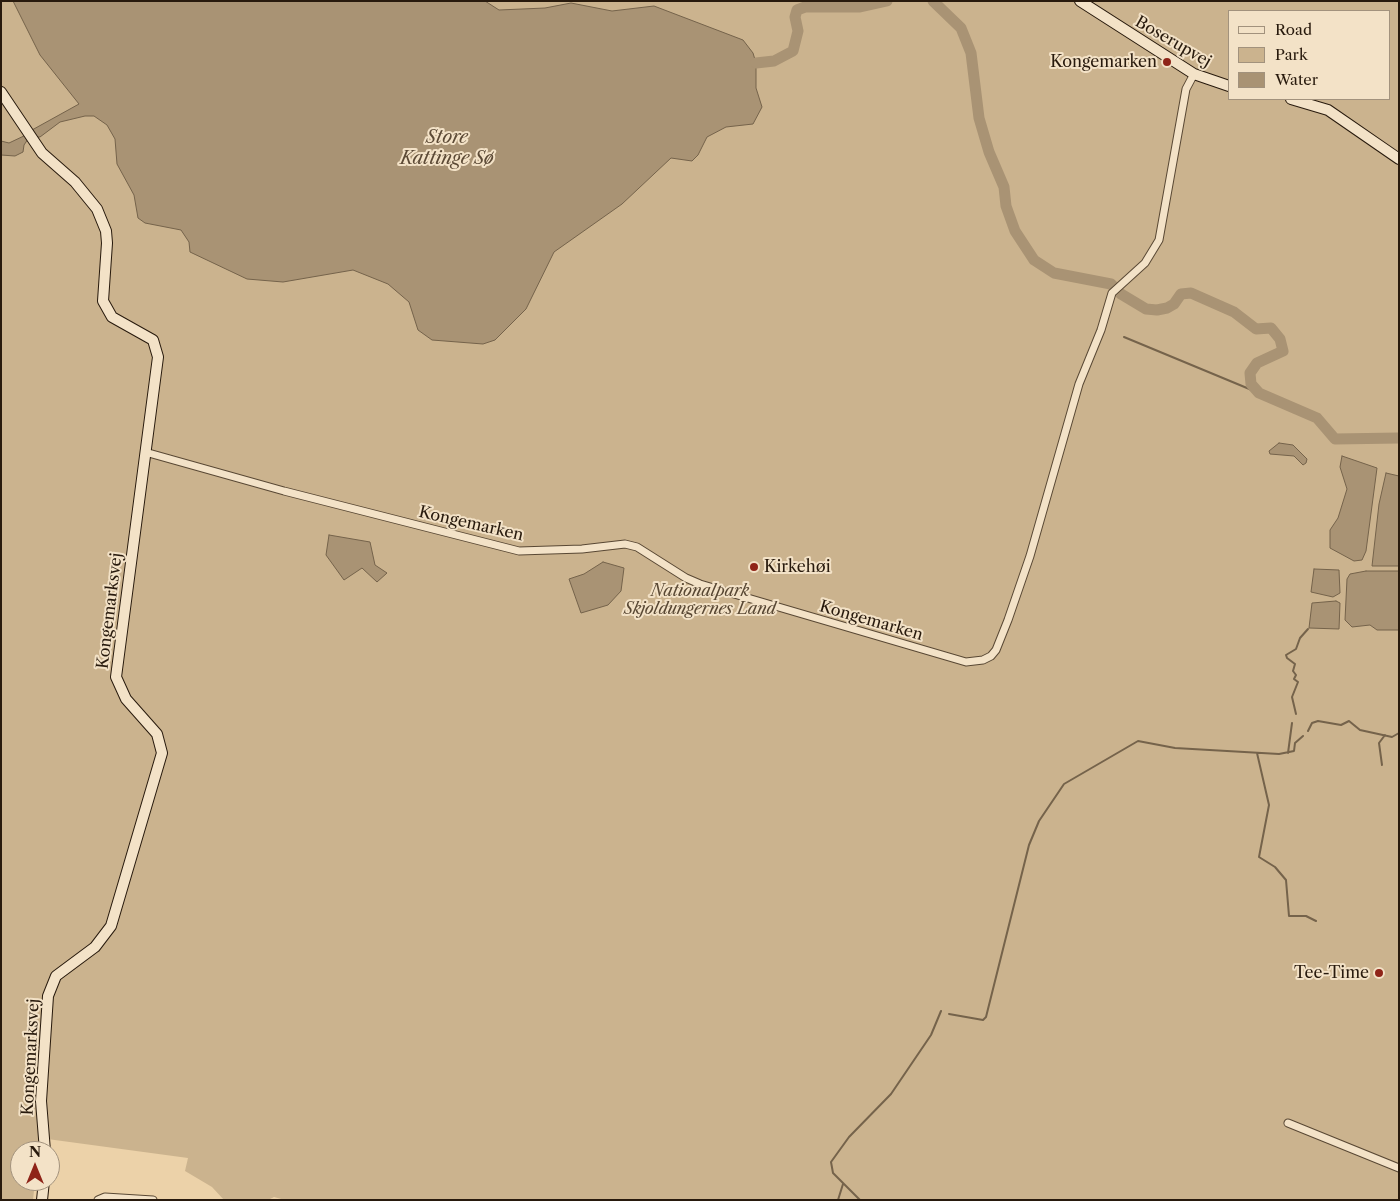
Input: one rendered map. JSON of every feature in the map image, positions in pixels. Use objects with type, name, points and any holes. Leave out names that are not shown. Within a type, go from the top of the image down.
[{"type":"street","name":"Boserupvej","points":[[1080,1],[1194,74],[1228,86]]},
{"type":"street","name":"Kongemarken","points":[[145,452],[284,491],[519,551],[582,549],[625,544],[637,547],[686,578],[700,584],[804,616],[966,662],[974,662],[991,656],[996,650],[1008,620],[1030,556],[1079,384],[1101,330],[1112,293],[1145,263],[1158,240],[1186,89],[1194,74]]},
{"type":"street","name":"Kongemarksvej","points":[[1,92],[42,153],[75,182],[97,209],[103,220],[107,243],[102,289],[106,309],[122,324],[146,335],[157,347],[158,357],[116,677],[126,699],[157,734],[162,753],[110,926],[95,947],[56,976],[48,996],[41,1101],[44,1141]]},
{"type":"street","points":[[1294,100],[1328,110],[1399,159]]},
{"type":"street","points":[[1288,1123],[1399,1168]]},
{"type":"street","points":[[98,1200],[105,1197],[153,1200]]},
{"type":"green space","name":"Nationalpark Skjoldungernes Land","points":[[1,1],[1399,1],[1399,1200],[285,1200],[274,1197],[268,1200],[224,1200],[212,1187],[185,1171],[188,1158],[40,1138],[40,1141],[10,1141],[10,1191],[34,1191],[33,1200],[1,1200]]},
{"type":"water","name":"Store Kattinge Sø","points":[[13,1],[485,1],[499,10],[545,8],[571,3],[612,11],[654,6],[743,40],[753,53],[756,63],[756,88],[762,107],[753,124],[726,127],[707,137],[698,155],[692,161],[671,158],[622,204],[554,252],[526,309],[495,340],[483,344],[432,340],[418,330],[409,302],[388,284],[353,270],[283,282],[247,279],[190,252],[189,242],[181,230],[145,223],[138,218],[134,195],[117,164],[115,139],[107,125],[94,116],[85,116],[60,122],[40,137],[35,137],[32,130],[79,104],[40,55]]},
{"type":"water","points":[[26,135],[28,139],[24,145],[23,152],[15,156],[1,155],[1,141],[9,143]]},
{"type":"water","points":[[1279,443],[1293,445],[1307,459],[1306,463],[1303,465],[1294,456],[1270,454],[1269,451]]},
{"type":"water","points":[[1342,456],[1377,468],[1366,551],[1362,560],[1354,561],[1330,548],[1330,530],[1338,518],[1347,489],[1340,467]]},
{"type":"water","points":[[1386,473],[1399,476],[1399,566],[1372,566],[1379,504]]},
{"type":"water","points":[[329,535],[370,542],[375,565],[387,573],[377,582],[362,568],[344,580],[326,555]]},
{"type":"water","points":[[603,562],[624,568],[621,591],[608,605],[581,613],[569,579],[584,574]]},
{"type":"water","points":[[1314,569],[1339,570],[1340,593],[1333,597],[1311,592]]},
{"type":"water","points":[[1366,571],[1399,571],[1399,630],[1377,630],[1370,625],[1352,627],[1345,620],[1347,579],[1350,574]]},
{"type":"water","points":[[1336,601],[1340,603],[1339,629],[1309,628],[1312,603]]},
{"type":"waterway","points":[[756,63],[774,61],[793,51],[798,31],[795,17],[797,10],[805,7],[860,7],[887,1]]},
{"type":"waterway","points":[[933,1],[961,28],[971,53],[979,118],[989,152],[1004,187],[1006,206],[1015,231],[1034,260],[1054,273],[1111,284],[1121,294],[1146,309],[1157,310],[1167,308],[1174,304],[1181,294],[1191,293],[1234,312],[1256,329],[1271,328],[1280,339],[1283,351],[1257,363],[1250,373],[1251,384],[1259,393],[1317,418],[1335,439],[1399,438]]},
{"type":"waterway","points":[[1124,337],[1259,393]]},
{"type":"waterway","points":[[1296,714],[1292,697],[1298,682],[1294,679],[1296,675],[1293,671],[1295,664],[1286,655],[1296,649],[1300,638],[1308,629]]},
{"type":"waterway","points":[[1308,731],[1312,723],[1318,721],[1341,725],[1349,721],[1360,730],[1392,737],[1399,733]]},
{"type":"waterway","points":[[1288,753],[1292,723]]},
{"type":"waterway","points":[[1382,765],[1379,743],[1385,735]]},
{"type":"waterway","points":[[949,1014],[983,1020],[986,1017],[1029,845],[1039,821],[1064,784],[1138,741],[1175,748],[1279,754],[1294,751],[1295,743],[1303,736]]},
{"type":"waterway","points":[[1257,753],[1269,805],[1259,857],[1275,867],[1286,880],[1289,916],[1306,916],[1316,921]]},
{"type":"waterway","points":[[860,1200],[833,1173],[831,1162],[849,1137],[891,1094],[931,1035],[941,1011]]},
{"type":"waterway","points":[[838,1200],[843,1184]]},
{"type":"place","name":"Kongemarken","points":[[1167,62]]},
{"type":"place","name":"Kirkehøi","points":[[754,567]]},
{"type":"place","name":"Tee-Time","points":[[1379,973]]}]
